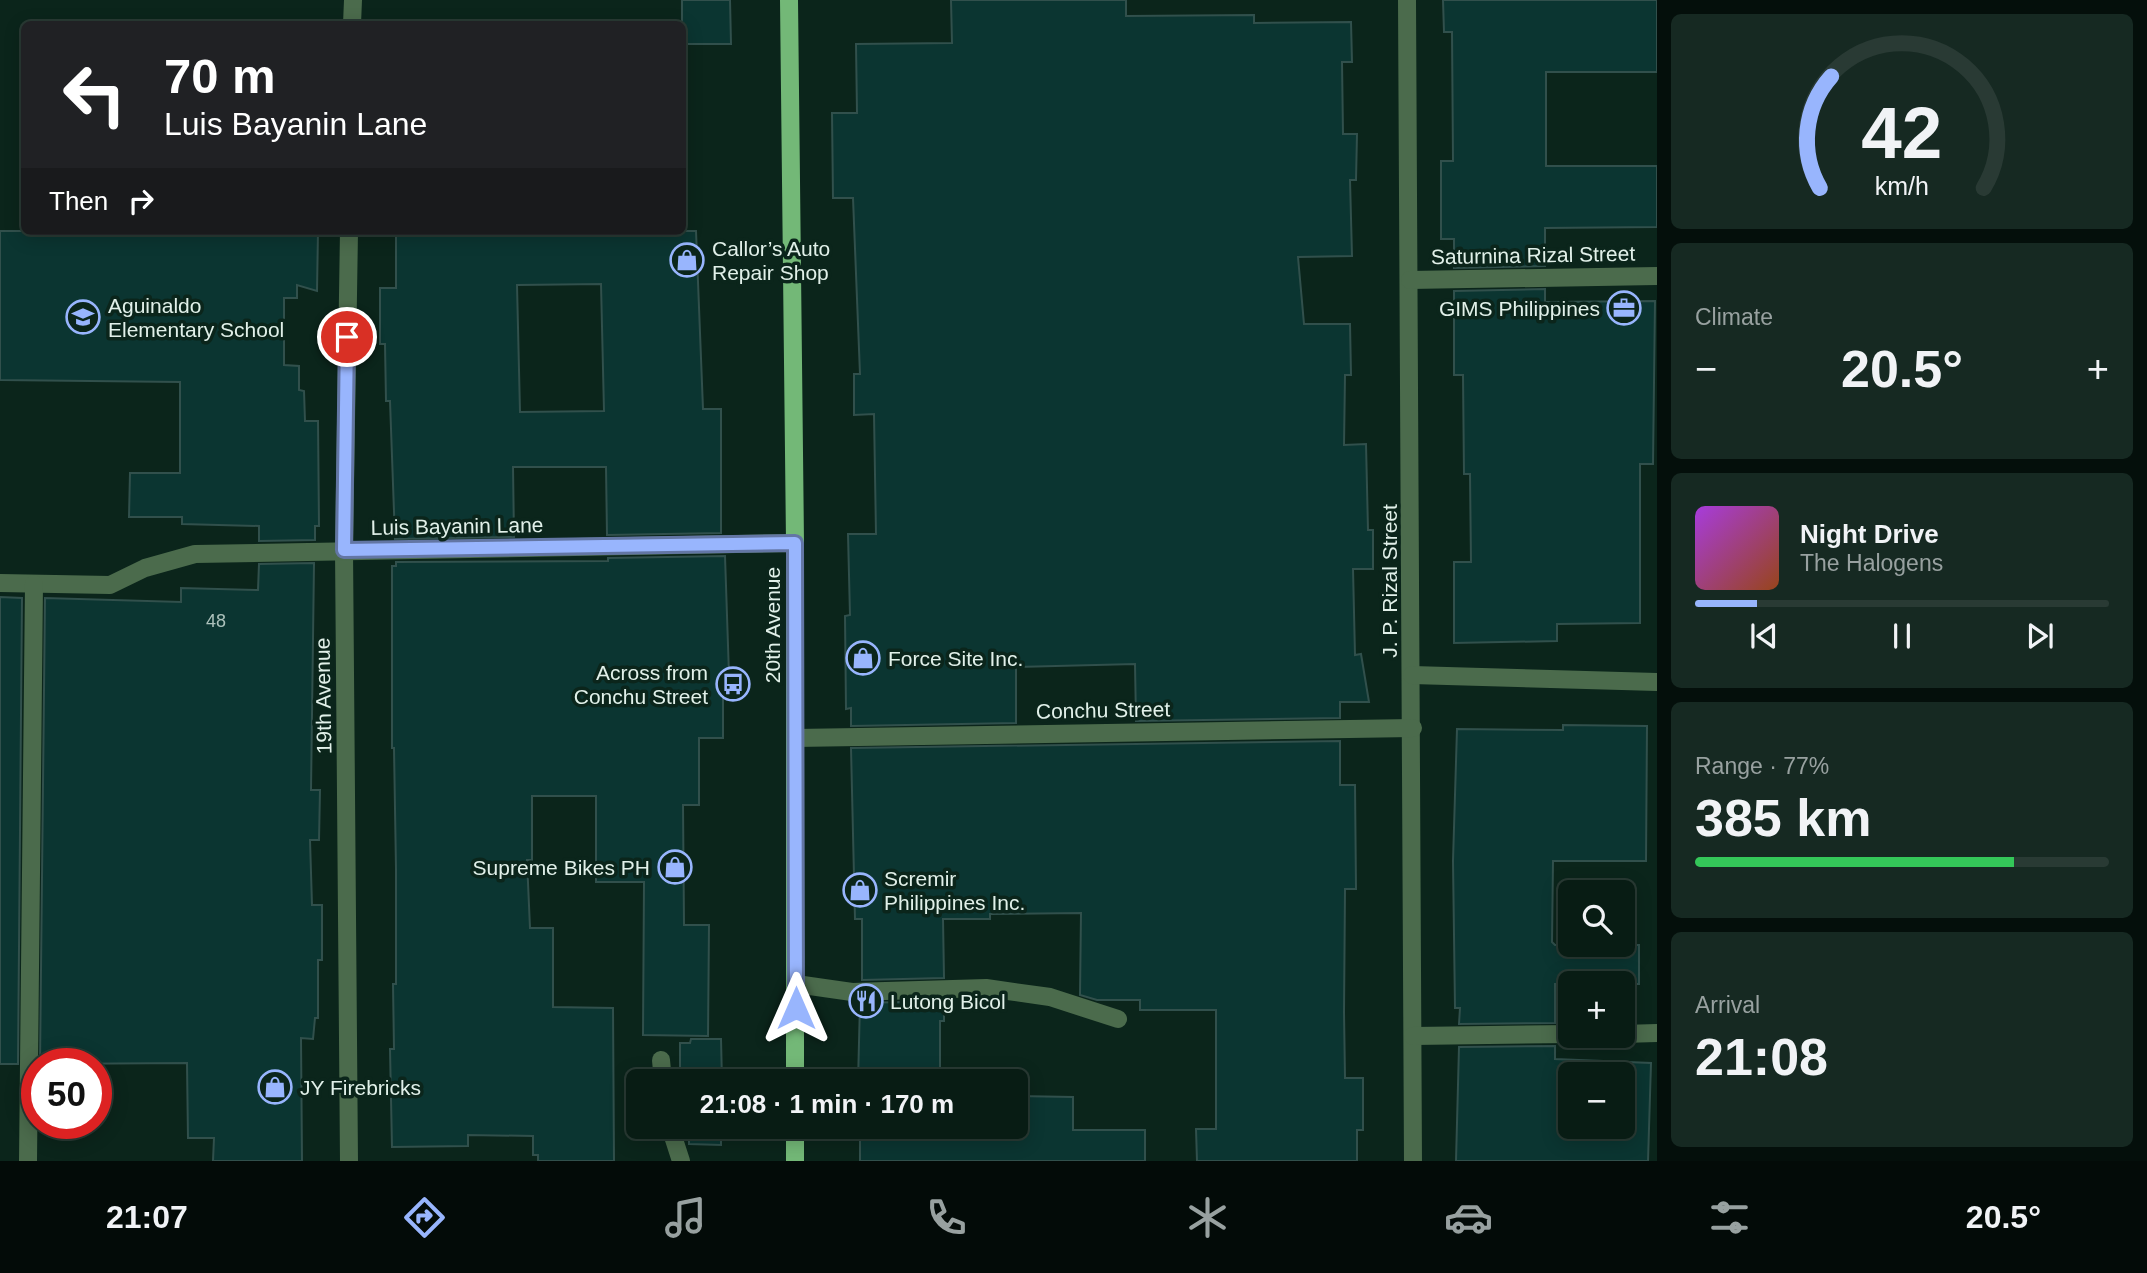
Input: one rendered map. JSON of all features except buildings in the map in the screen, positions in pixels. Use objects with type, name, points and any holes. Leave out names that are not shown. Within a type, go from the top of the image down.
[{"type":"main road","name":"20th Avenue","points":[[789,0],[795,543],[795,1069]]},
{"type":"main road","points":[[795,1139],[795,1161]]},
{"type":"street","points":[[352,21],[353,0]]},
{"type":"street","name":"J. P. Rizal Street","points":[[1407,0],[1413,728],[1413,1161]]},
{"type":"street","name":"19th Avenue","points":[[349,235],[344,550],[349,1161]]},
{"type":"street","name":"Saturnina Rizal Street","points":[[1410,279],[1657,276]]},
{"type":"street","name":"Luis Bayanin Lane","points":[[0,583],[110,585],[145,568],[195,554],[795,543]]},
{"type":"street","points":[[29,1161],[34,584]]},
{"type":"street","points":[[1412,675],[1657,682]]},
{"type":"street","name":"Conchu Street","points":[[795,738],[1413,728]]},
{"type":"street","points":[[796,984],[852,992],[986,988],[1050,997],[1118,1019]]},
{"type":"street","points":[[1635,1034],[1657,1033]]},
{"type":"street","points":[[1413,1036],[1558,1034]]},
{"type":"street","points":[[661,1060],[662,1069]]},
{"type":"street","points":[[674,1139],[681,1161]]},
{"type":"place","name":"Callor’s Auto Repair Shop","points":[[687,260]]},
{"type":"place","name":"GIMS Philippines","points":[[1624,308]]},
{"type":"place","name":"Aguinaldo Elementary School","points":[[83,317]]},
{"type":"place","name":"Force Site Inc.","points":[[863,658]]},
{"type":"place","name":"Across from Conchu Street","points":[[733,684]]},
{"type":"place","name":"Supreme Bikes PH","points":[[675,867]]},
{"type":"place","name":"Scremir Philippines Inc.","points":[[860,890]]},
{"type":"place","name":"Lutong Bicol","points":[[866,1001]]},
{"type":"place","name":"JY Firebricks","points":[[275,1087]]},
{"type":"route","points":[[347,337],[344,550],[795,543],[796,1008]]}]
